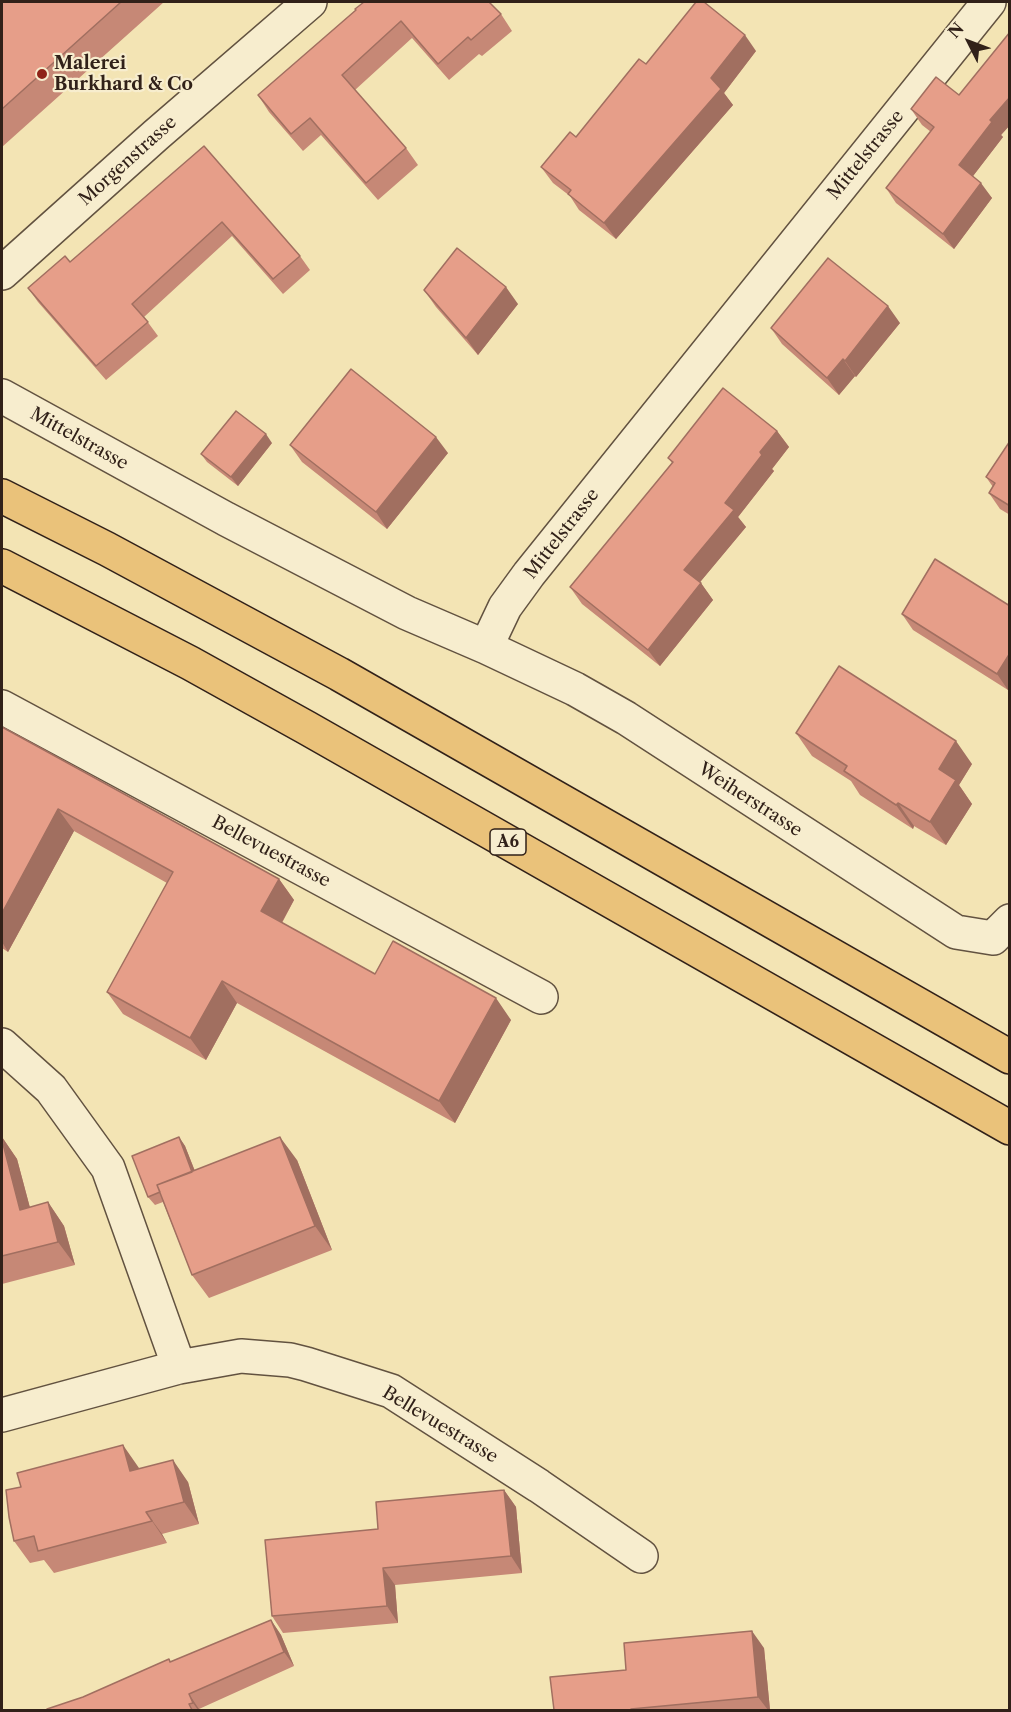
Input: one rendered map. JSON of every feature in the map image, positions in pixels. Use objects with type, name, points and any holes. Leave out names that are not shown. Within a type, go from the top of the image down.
[{"type":"highway","points":[[2,496],[107,549],[339,674],[1010,1056]]},
{"type":"highway","name":"A6","points":[[2,566],[169,652],[307,728],[1010,1128]]},
{"type":"street","name":"Morgenstrasse","points":[[2,273],[165,127],[310,2]]},
{"type":"street","name":"Mittelstrasse","points":[[2,396],[226,519],[396,607],[486,647],[505,608],[529,574],[989,2]]},
{"type":"street","name":"Weiherstrasse","points":[[486,647],[575,689],[626,718],[956,932],[993,938],[1010,921]]},
{"type":"street","name":"Bellevuestrasse","points":[[2,707],[541,997]]},
{"type":"street","points":[[2,1045],[51,1089],[108,1168],[179,1367]]},
{"type":"street","name":"Bellevuestrasse","points":[[2,1415],[179,1367],[242,1356],[290,1360],[391,1391],[539,1486],[641,1556]]},
{"type":"building","points":[[2,2],[121,2],[2,109]]},
{"type":"building","points":[[364,2],[489,2],[501,14],[471,40],[468,37],[438,64],[401,21],[342,75],[406,148],[366,183],[310,118],[291,134],[258,95]]},
{"type":"building","points":[[696,2],[704,2],[745,35],[711,78],[721,89],[604,223],[568,194],[571,190],[541,167],[570,132],[576,137],[639,59],[646,64]]},
{"type":"building","points":[[1010,32],[1010,97],[990,120],[992,122],[959,165],[981,183],[943,234],[886,188],[934,127],[911,109],[936,77],[959,95]]},
{"type":"building","points":[[204,146],[300,256],[273,279],[222,222],[132,304],[148,322],[96,366],[28,288],[65,256],[70,262]]},
{"type":"building","points":[[457,248],[506,287],[466,338],[424,290]]},
{"type":"building","points":[[828,258],[888,306],[845,361],[843,359],[827,378],[771,328]]},
{"type":"building","points":[[351,369],[436,437],[376,512],[290,445]]},
{"type":"building","points":[[723,388],[777,431],[760,452],[762,455],[725,503],[734,510],[684,570],[701,583],[648,650],[570,587],[673,462],[668,458]]},
{"type":"building","points":[[236,411],[266,434],[231,477],[201,454]]},
{"type":"building","points":[[1010,441],[1010,506],[989,493],[995,483],[986,477]]},
{"type":"building","points":[[935,559],[1010,606],[1010,653],[997,674],[902,614]]},
{"type":"building","points":[[839,666],[956,741],[939,769],[956,780],[930,822],[898,803],[896,805],[844,771],[847,766],[796,733]]},
{"type":"building","points":[[2,727],[279,879],[261,911],[375,974],[393,941],[496,998],[439,1101],[222,981],[190,1038],[107,992],[173,872],[58,809],[2,913]]},
{"type":"building","points":[[179,1137],[192,1172],[157,1185],[160,1192],[148,1197],[132,1156]]},
{"type":"building","points":[[280,1137],[315,1226],[192,1275],[157,1185]]},
{"type":"building","points":[[2,1140],[20,1210],[48,1202],[58,1242],[2,1256]]},
{"type":"building","points":[[123,1445],[130,1471],[173,1460],[184,1502],[146,1512],[152,1521],[38,1551],[34,1536],[14,1541],[6,1490],[21,1487],[17,1473]]},
{"type":"building","points":[[504,1490],[511,1556],[383,1568],[387,1606],[272,1616],[265,1540],[378,1529],[376,1502]]},
{"type":"building","points":[[271,1620],[284,1652],[189,1694],[193,1703],[189,1704],[192,1710],[47,1710],[83,1697],[169,1659],[170,1662]]},
{"type":"building","points":[[752,1631],[758,1697],[631,1710],[554,1710],[550,1677],[626,1670],[624,1643]]},
{"type":"place","name":"Malerei Burkhard & Co","points":[[42,74]]}]
